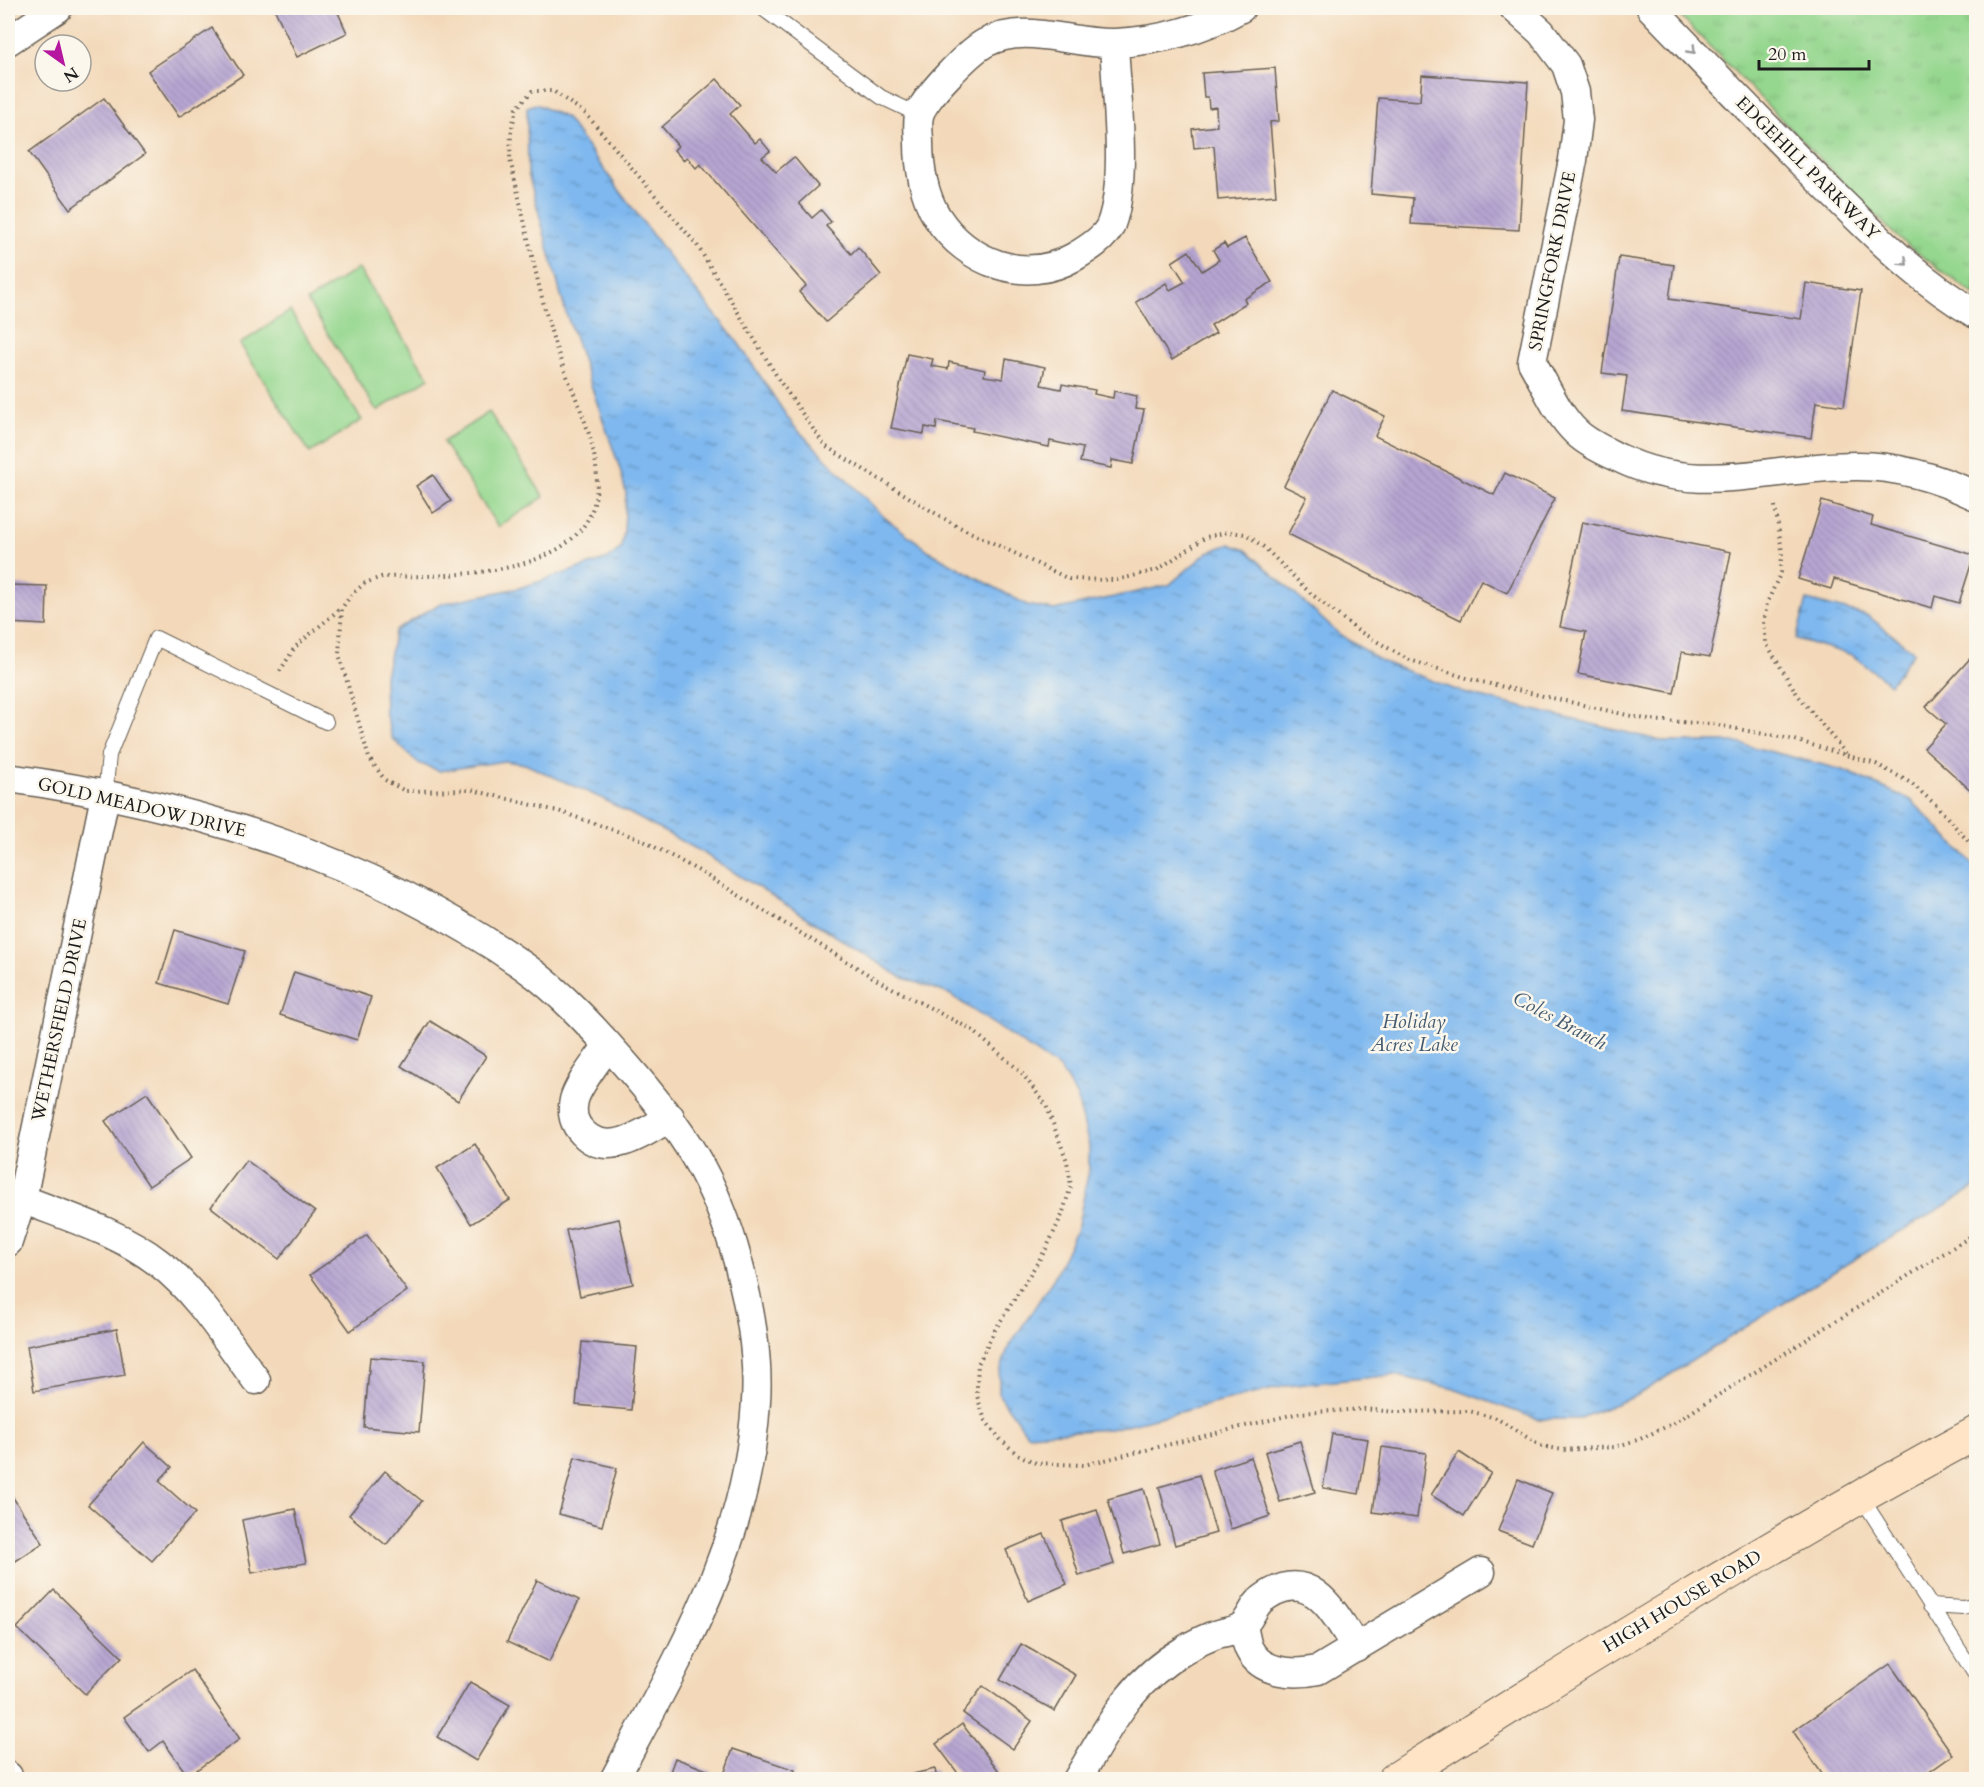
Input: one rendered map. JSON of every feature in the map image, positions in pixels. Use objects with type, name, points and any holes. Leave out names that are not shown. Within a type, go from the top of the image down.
[{"type":"main road","name":"HIGH HOUSE ROAD","points":[[1394,1779],[1566,1671],[1860,1496],[1977,1434]]},
{"type":"street","points":[[8,41],[58,8]]},
{"type":"street","points":[[1114,43],[1118,194],[1111,226],[1089,249],[1059,266],[1028,271],[1003,267],[980,258],[955,240],[936,215],[923,180],[919,115],[941,83],[963,60],[985,43],[1019,33],[1114,43],[1184,32],[1216,21],[1241,8]]},
{"type":"street","name":"SPRINGFORK DRIVE","points":[[1514,8],[1541,32],[1566,65],[1575,92],[1578,120],[1573,160],[1532,362],[1576,432],[1606,452],[1641,469],[1674,477],[1710,479],[1858,466],[1915,471],[1977,496]]},
{"type":"street","name":"EDGEHILL PARKWAY","points":[[1651,8],[1765,126],[1881,240],[1929,285],[1977,314]]},
{"type":"street","name":"GOLD MEADOW DRIVE","points":[[8,778],[105,796],[244,829],[335,862],[448,919],[527,968],[608,1045],[670,1117],[711,1184],[730,1232],[752,1322],[757,1400],[743,1495],[732,1535],[694,1627],[614,1779]]},
{"type":"street","name":"WETHERSFIELD DRIVE","points":[[8,1242],[22,1198],[105,796]]},
{"type":"street","points":[[608,1045],[575,1097],[572,1115],[578,1128],[589,1140],[610,1144],[638,1137],[670,1117]]},
{"type":"street","points":[[22,1198],[121,1239],[160,1263],[194,1296],[256,1380]]},
{"type":"street","points":[[1243,1626],[1249,1651],[1262,1663],[1297,1675],[1318,1670],[1481,1572]]},
{"type":"street","points":[[1077,1779],[1125,1702],[1143,1679],[1182,1651],[1212,1635],[1243,1626],[1260,1601],[1288,1587],[1313,1590],[1325,1599],[1356,1648]]},
{"type":"lane","points":[[762,8],[881,97],[919,115]]},
{"type":"lane","points":[[105,796],[109,754],[156,638],[326,722]]},
{"type":"lane","points":[[1860,1496],[1977,1676]]},
{"type":"lane","points":[[1930,1606],[1963,1608],[1977,1605]]},
{"type":"path","points":[[267,693],[295,647],[342,608],[351,594],[365,583],[382,577],[501,570],[557,550],[577,535],[589,521],[597,502],[596,464],[588,432],[554,341],[510,160],[516,109],[532,91],[542,89],[553,91],[586,114],[697,245],[781,383],[825,446],[953,524],[1069,579],[1117,580],[1157,570],[1206,537],[1228,532],[1246,534],[1265,548],[1309,592],[1357,630],[1407,659],[1473,680],[1649,720],[1712,724],[1795,740],[1876,764],[1911,783],[1936,805],[1977,850]]},
{"type":"path","points":[[1769,473],[1782,552],[1781,572],[1767,603],[1764,624],[1766,643],[1797,694],[1847,755]]},
{"type":"path","points":[[342,608],[339,654],[369,758],[385,780],[405,791],[472,790],[561,812],[640,840],[699,872],[879,981],[972,1030],[1021,1072],[1046,1105],[1057,1126],[1071,1186],[1062,1215],[1046,1249],[995,1330],[978,1364],[977,1396],[985,1420],[1009,1446],[1036,1463],[1084,1465],[1299,1413],[1364,1409],[1396,1412],[1469,1411],[1496,1418],[1541,1446],[1563,1450],[1615,1447],[1640,1439],[1674,1423],[1977,1233]]},
{"type":"green space","points":[[1672,8],[1976,8],[1976,296],[1899,239]]},
{"type":"green space","points":[[358,268],[429,378],[377,411],[307,301]]},
{"type":"green space","points":[[290,311],[362,420],[310,453],[240,344]]},
{"type":"green space","points":[[489,412],[544,497],[498,527],[443,442]]},
{"type":"water","name":"Holiday Acres Lake","points":[[536,104],[566,118],[668,256],[739,344],[792,424],[884,517],[932,553],[1027,605],[1054,610],[1169,585],[1208,552],[1230,544],[1246,550],[1339,634],[1381,661],[1464,693],[1666,742],[1733,742],[1843,770],[1911,800],[1976,867],[1976,1187],[1843,1266],[1636,1396],[1578,1419],[1537,1419],[1451,1388],[1394,1375],[1286,1386],[1110,1429],[1027,1434],[999,1395],[999,1375],[1008,1348],[1054,1278],[1078,1226],[1089,1169],[1089,1146],[1077,1097],[1060,1069],[949,994],[901,977],[700,851],[601,798],[525,764],[504,761],[440,771],[418,763],[392,738],[385,712],[384,680],[395,631],[439,604],[519,588],[608,559],[621,548],[626,493],[620,469],[565,310],[528,173],[527,107]]},
{"type":"water","points":[[1807,600],[1868,616],[1914,652],[1890,684],[1852,655],[1796,639]]},
{"type":"building","points":[[274,8],[336,8],[347,33],[297,57]]},
{"type":"building","points":[[212,28],[243,75],[179,117],[148,71]]},
{"type":"building","points":[[1275,68],[1279,121],[1270,122],[1276,195],[1218,200],[1214,146],[1194,148],[1192,129],[1217,126],[1216,107],[1209,108],[1208,97],[1204,97],[1202,73]]},
{"type":"building","points":[[1422,75],[1528,82],[1519,230],[1411,224],[1413,198],[1371,194],[1378,98],[1420,101]]},
{"type":"building","points":[[717,79],[740,105],[730,114],[755,143],[760,139],[770,151],[762,157],[776,172],[794,157],[818,186],[799,203],[812,218],[821,210],[831,222],[826,226],[851,254],[858,247],[881,275],[826,322],[799,292],[806,286],[700,164],[696,168],[687,157],[683,160],[674,150],[678,146],[662,127]]},
{"type":"building","points":[[104,98],[145,154],[70,209],[29,152]]},
{"type":"building","points":[[1245,238],[1272,282],[1244,299],[1246,303],[1211,325],[1216,333],[1172,360],[1136,302],[1166,283],[1170,290],[1185,282],[1172,262],[1189,251],[1202,271],[1219,260],[1213,250],[1224,243],[1227,248]]},
{"type":"building","points":[[1619,257],[1674,265],[1669,299],[1801,319],[1806,283],[1861,291],[1844,406],[1816,402],[1811,438],[1622,411],[1627,376],[1602,373]]},
{"type":"building","points":[[907,354],[933,359],[931,366],[948,369],[949,362],[985,370],[984,376],[1003,379],[1006,359],[1045,367],[1041,385],[1061,389],[1062,384],[1095,390],[1094,394],[1113,398],[1114,391],[1137,396],[1135,409],[1144,410],[1133,464],[1112,460],[1111,468],[1080,462],[1083,448],[1050,441],[1049,447],[972,431],[973,428],[937,421],[936,429],[925,427],[924,434],[891,428]]},
{"type":"building","points":[[1332,390],[1385,416],[1375,436],[1494,495],[1505,473],[1555,498],[1507,593],[1481,580],[1461,620],[1288,534],[1307,497],[1284,486]]},
{"type":"building","points":[[433,475],[451,501],[433,513],[416,486]]},
{"type":"building","points":[[1822,501],[1873,517],[1871,525],[1974,555],[1959,603],[1935,596],[1932,608],[1834,579],[1831,589],[1798,579]]},
{"type":"building","points":[[1582,522],[1731,552],[1710,657],[1682,652],[1674,693],[1578,674],[1586,632],[1560,627]]},
{"type":"building","points":[[8,585],[47,586],[46,625],[8,623]]},
{"type":"building","points":[[1976,652],[1976,795],[1924,748],[1946,724],[1926,707]]},
{"type":"building","points":[[175,930],[245,951],[228,1004],[159,983]]},
{"type":"building","points":[[294,972],[371,997],[357,1040],[280,1015]]},
{"type":"building","points":[[430,1021],[486,1056],[458,1101],[401,1066]]},
{"type":"building","points":[[147,1093],[191,1158],[149,1186],[105,1121]]},
{"type":"building","points":[[475,1144],[510,1200],[471,1224],[437,1168]]},
{"type":"building","points":[[246,1160],[315,1212],[279,1259],[211,1207]]},
{"type":"building","points":[[619,1219],[633,1284],[580,1296],[566,1230]]},
{"type":"building","points":[[367,1235],[407,1291],[350,1331],[310,1275]]},
{"type":"building","points":[[117,1329],[125,1375],[34,1391],[27,1346]]},
{"type":"building","points":[[582,1342],[637,1347],[631,1410],[576,1405]]},
{"type":"building","points":[[370,1357],[425,1361],[419,1432],[364,1427]]},
{"type":"building","points":[[1332,1434],[1368,1439],[1359,1494],[1323,1488]]},
{"type":"building","points":[[1300,1441],[1315,1492],[1280,1502],[1265,1452]]},
{"type":"building","points":[[144,1442],[172,1467],[159,1481],[195,1513],[152,1561],[88,1505]]},
{"type":"building","points":[[1382,1447],[1426,1453],[1417,1518],[1373,1512]]},
{"type":"building","points":[[1459,1452],[1491,1473],[1464,1516],[1431,1495]]},
{"type":"building","points":[[575,1457],[617,1468],[602,1526],[559,1514]]},
{"type":"building","points":[[1251,1457],[1270,1516],[1231,1529],[1212,1470]]},
{"type":"building","points":[[385,1471],[422,1501],[386,1545],[349,1515]]},
{"type":"building","points":[[1199,1475],[1216,1533],[1175,1545],[1159,1487]]},
{"type":"building","points":[[1518,1479],[1552,1493],[1532,1544],[1498,1531]]},
{"type":"building","points":[[1144,1489],[1160,1544],[1124,1554],[1108,1499]]},
{"type":"building","points":[[8,1490],[43,1543],[8,1566]]},
{"type":"building","points":[[295,1509],[306,1563],[252,1573],[242,1520]]},
{"type":"building","points":[[1097,1510],[1114,1564],[1079,1576],[1062,1521]]},
{"type":"building","points":[[1044,1534],[1067,1584],[1028,1601],[1006,1550]]},
{"type":"building","points":[[537,1580],[579,1600],[549,1662],[507,1642]]},
{"type":"building","points":[[54,1590],[122,1657],[85,1694],[17,1628]]},
{"type":"building","points":[[1021,1644],[1076,1675],[1055,1711],[1000,1680]]},
{"type":"building","points":[[1890,1664],[1953,1755],[1918,1780],[1826,1780],[1793,1731]]},
{"type":"building","points":[[192,1670],[240,1739],[188,1776],[163,1741],[149,1752],[124,1717]]},
{"type":"building","points":[[470,1682],[510,1705],[476,1761],[437,1737]]},
{"type":"building","points":[[983,1686],[1032,1721],[1013,1749],[963,1713]]},
{"type":"building","points":[[962,1724],[999,1771],[989,1780],[963,1780],[936,1744]]},
{"type":"building","points":[[733,1749],[795,1770],[792,1780],[722,1780]]},
{"type":"building","points":[[675,1758],[712,1772],[709,1780],[667,1780]]},
{"type":"building","points":[[935,1769],[937,1780],[895,1780],[895,1778]]},
{"type":"water label","name":"Coles Branch","points":[[1560,1020]]}]
